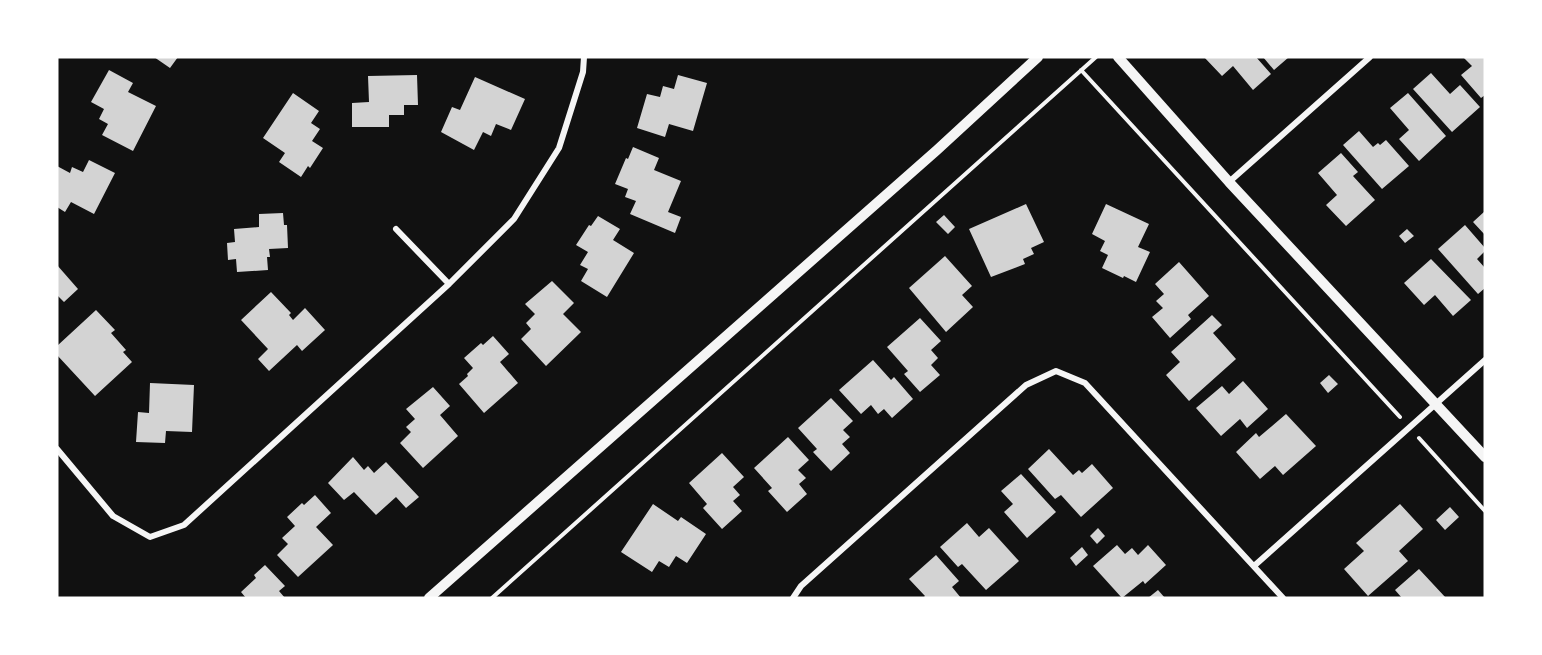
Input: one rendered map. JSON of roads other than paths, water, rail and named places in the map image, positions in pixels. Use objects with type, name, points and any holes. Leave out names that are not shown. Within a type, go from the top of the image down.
[{"type":"street","points":[[57,448],[113,516],[150,537],[184,525],[449,284],[514,219],[559,148],[583,72],[584,57]]},
{"type":"street","points":[[429,598],[937,150],[1038,57]]},
{"type":"street","points":[[1119,57],[1229,182],[1485,457]]},
{"type":"street","points":[[1229,182],[1370,57]]},
{"type":"street","points":[[396,229],[449,284]]},
{"type":"street","points":[[1254,566],[1485,360]]},
{"type":"street","points":[[794,598],[801,586],[1026,385],[1056,371],[1085,383],[1283,598]]}]
